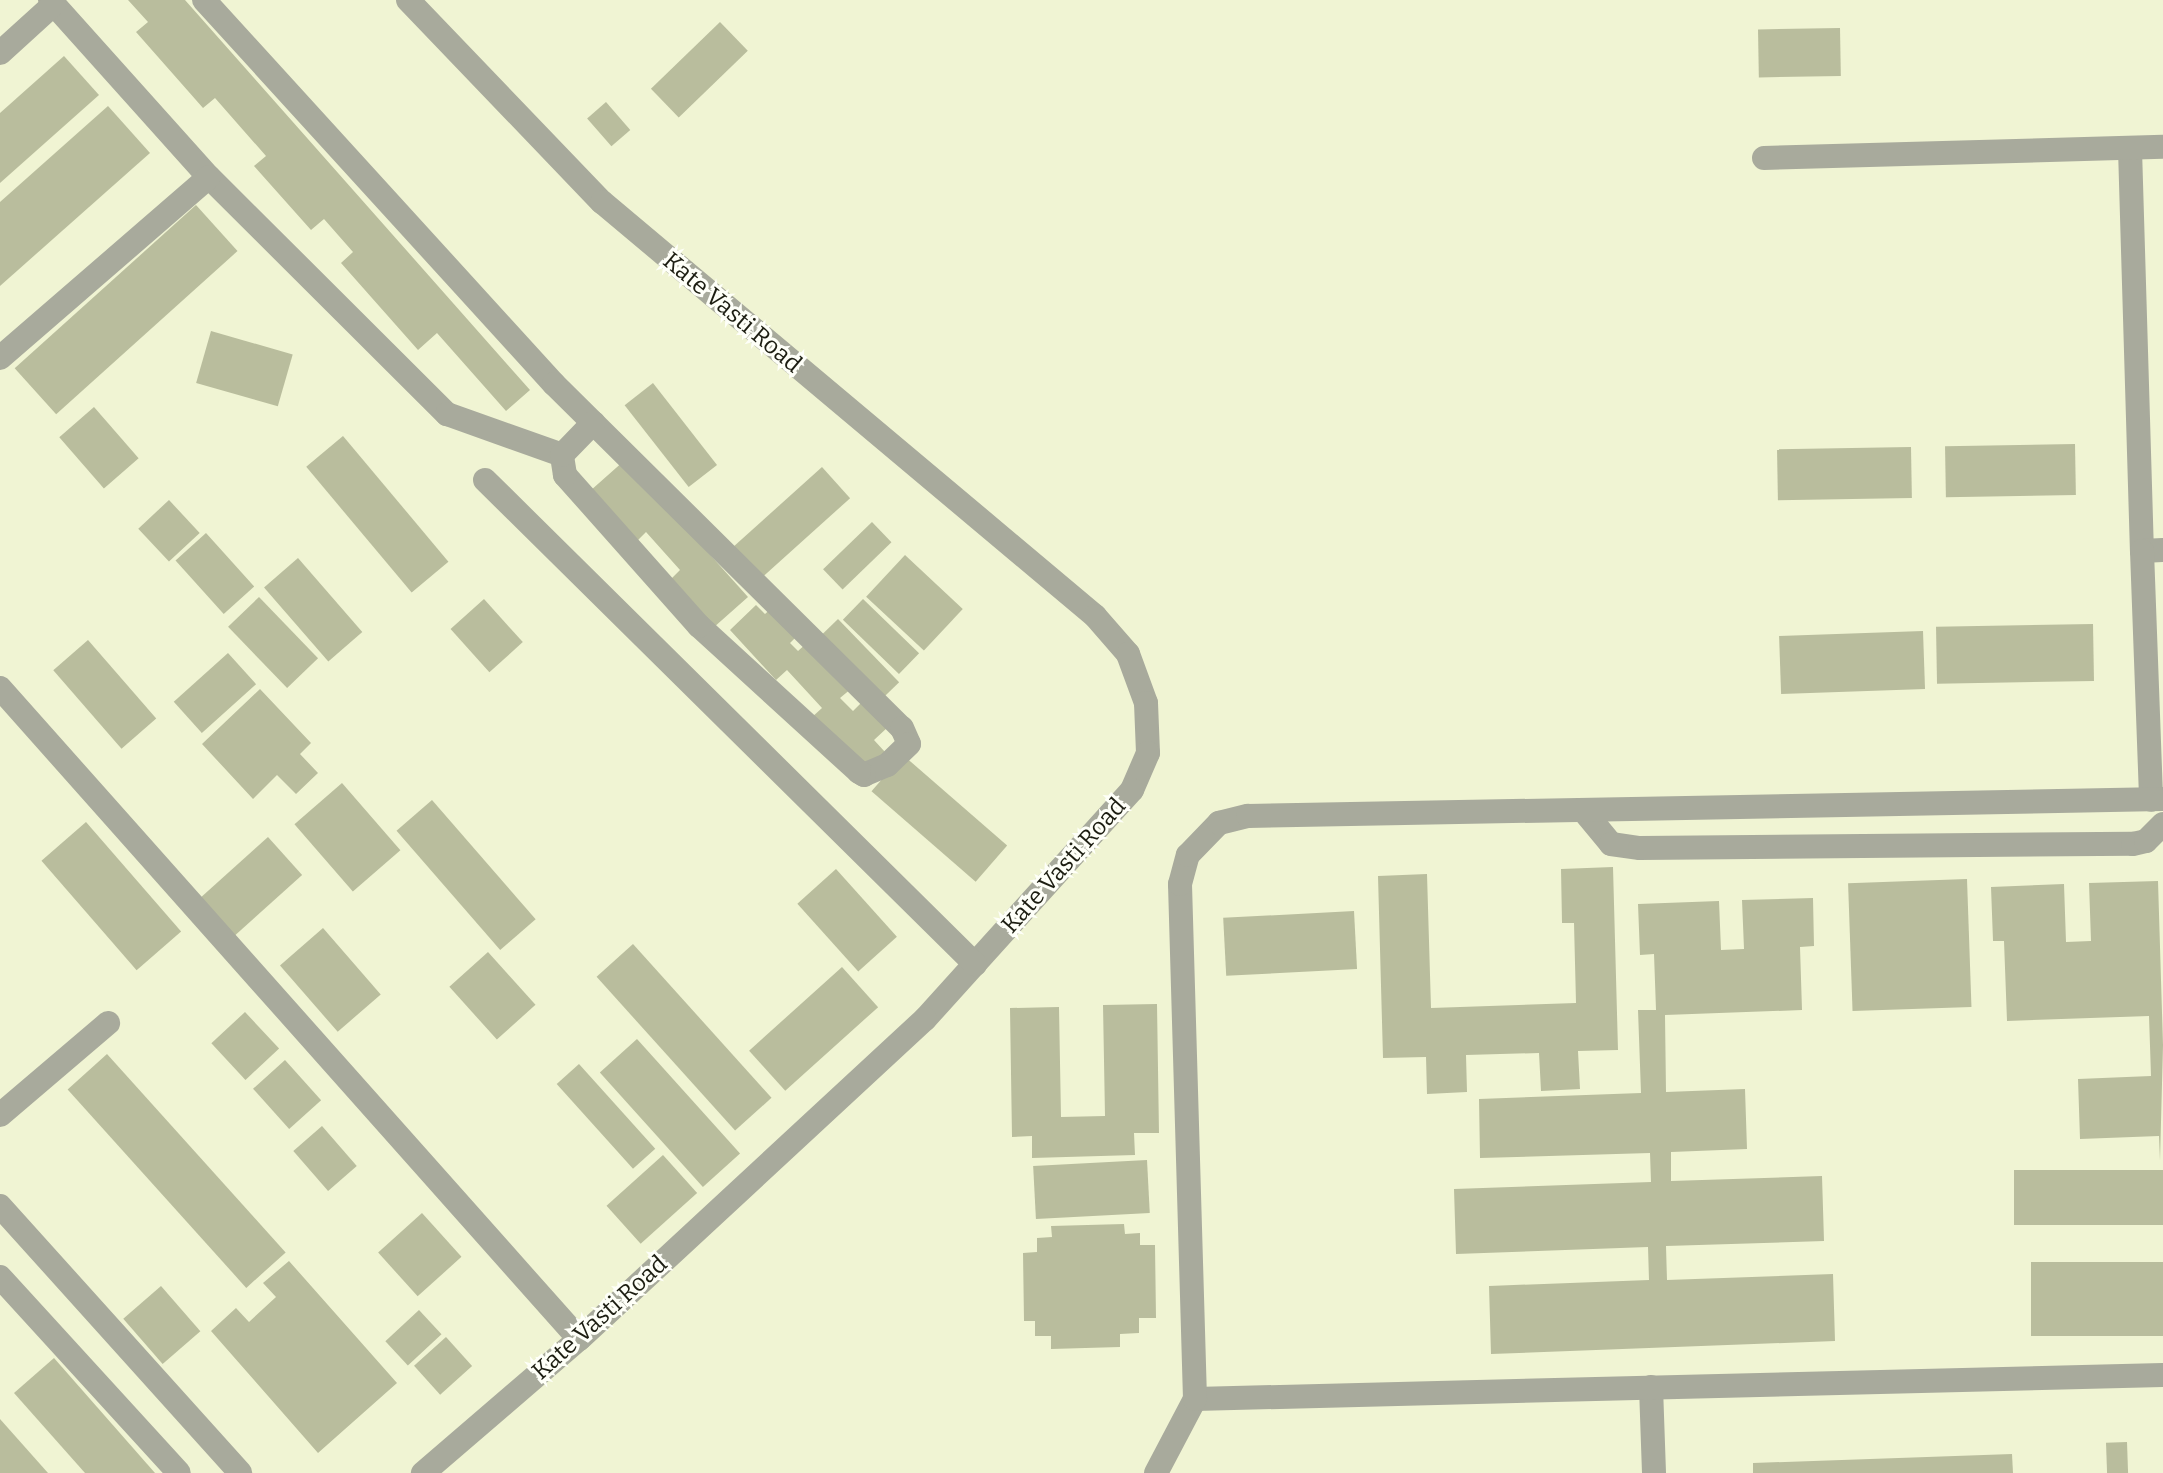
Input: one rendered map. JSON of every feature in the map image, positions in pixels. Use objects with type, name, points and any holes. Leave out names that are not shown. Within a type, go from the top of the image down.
[{"type":"street","points":[[204,0],[593,423],[902,728],[909,744],[887,765],[864,775],[859,772],[699,626],[565,475],[562,455]]},
{"type":"street","name":"Kate Vasti Road","points":[[408,0],[602,202],[1095,616],[1128,654],[1146,703],[1148,753],[1132,790],[914,1029],[579,1339],[423,1473]]},
{"type":"street","points":[[0,53],[52,2],[209,177],[447,414],[562,455]]},
{"type":"street","points":[[1764,158],[2163,147]]},
{"type":"street","points":[[1156,1473],[1195,1399],[1180,884],[1188,855],[1219,823],[1248,816],[2157,800],[2152,550],[2130,149]]},
{"type":"street","points":[[0,358],[209,177]]},
{"type":"street","points":[[562,455],[593,423]]},
{"type":"street","points":[[485,480],[975,964]]},
{"type":"street","points":[[0,688],[579,1339]]},
{"type":"street","points":[[1583,810],[1611,844],[1640,848],[2133,844],[2146,841],[2163,824]]},
{"type":"street","points":[[0,1115],[108,1023]]},
{"type":"street","points":[[0,1206],[240,1473]]},
{"type":"street","points":[[0,1277],[179,1473]]},
{"type":"street","points":[[1195,1399],[2163,1375]]},
{"type":"street","points":[[1651,1387],[1654,1473]]},
{"type":"building","points":[[128,0],[185,0],[530,390],[506,411],[437,333],[418,350],[341,263],[353,252],[324,219],[311,230],[254,166],[266,156],[215,98],[203,108],[136,32],[148,22]]},
{"type":"building","points":[[720,22],[748,51],[679,117],[651,89]]},
{"type":"building","points":[[1840,28],[1841,76],[1759,77],[1758,29]]},
{"type":"building","points":[[64,56],[99,95],[0,183],[0,113]]},
{"type":"building","points":[[606,102],[630,130],[611,146],[587,118]]},
{"type":"building","points":[[108,106],[150,153],[0,286],[0,202]]},
{"type":"building","points":[[196,205],[237,251],[56,414],[15,368]]},
{"type":"building","points":[[211,331],[293,354],[278,406],[196,383]]},
{"type":"building","points":[[653,383],[717,465],[689,487],[625,405]]},
{"type":"building","points":[[94,407],[139,458],[104,488],[59,437]]},
{"type":"building","points":[[343,436],[448,562],[412,592],[306,467]]},
{"type":"building","points":[[2075,444],[2076,495],[1946,497],[1945,446]]},
{"type":"building","points":[[1911,447],[1912,498],[1778,500],[1777,449]]},
{"type":"building","points":[[625,460],[748,597],[713,628],[670,580],[680,570],[646,532],[636,542],[590,491]]},
{"type":"building","points":[[822,467],[850,498],[759,581],[731,549]]},
{"type":"building","points":[[169,500],[200,533],[169,562],[138,529]]},
{"type":"building","points":[[872,522],[891,542],[843,589],[823,569]]},
{"type":"building","points":[[206,533],[254,587],[224,614],[176,560]]},
{"type":"building","points":[[905,555],[963,609],[924,651],[866,597]]},
{"type":"building","points":[[298,558],[362,632],[328,661],[264,588]]},
{"type":"building","points":[[259,597],[318,658],[287,688],[228,627]]},
{"type":"building","points":[[484,599],[523,642],[489,672],[451,629]]},
{"type":"building","points":[[863,599],[919,653],[899,674],[843,620]]},
{"type":"building","points":[[756,605],[765,614],[775,605],[800,633],[790,643],[798,651],[808,642],[852,688],[840,698],[853,711],[863,701],[888,727],[874,740],[885,752],[862,773],[811,718],[822,708],[787,670],[776,680],[730,630]]},
{"type":"building","points":[[838,619],[899,682],[878,702],[817,639]]},
{"type":"building","points":[[2093,624],[2094,681],[1937,684],[1936,627]]},
{"type":"building","points":[[1923,631],[1925,689],[1781,694],[1779,636]]},
{"type":"building","points":[[88,640],[156,718],[122,749],[53,670]]},
{"type":"building","points":[[228,653],[256,684],[202,733],[174,702]]},
{"type":"building","points":[[260,689],[311,743],[300,754],[318,773],[296,794],[277,775],[253,799],[202,744]]},
{"type":"building","points":[[903,755],[1007,846],[976,882],[872,791]]},
{"type":"building","points":[[342,783],[400,850],[353,892],[294,824]]},
{"type":"building","points":[[432,800],[536,919],[500,950],[397,831]]},
{"type":"building","points":[[86,822],[181,931],[137,970],[41,861]]},
{"type":"building","points":[[268,837],[302,875],[232,938],[197,901]]},
{"type":"building","points":[[1613,867],[1618,1050],[1578,1051],[1580,1089],[1541,1091],[1539,1053],[1466,1055],[1467,1092],[1427,1094],[1426,1057],[1383,1058],[1378,876],[1427,874],[1431,1008],[1576,1003],[1574,923],[1562,923],[1561,869]]},
{"type":"building","points":[[836,869],[897,937],[858,971],[797,904]]},
{"type":"building","points":[[1967,879],[1971,1007],[1853,1011],[1848,883]]},
{"type":"building","points":[[2158,881],[2163,1045],[2160,1161],[2159,1136],[2080,1139],[2078,1079],[2151,1076],[2149,1016],[2007,1021],[2004,941],[1993,941],[1991,887],[2064,884],[2066,942],[2091,941],[2089,883]]},
{"type":"building","points":[[1813,898],[1814,946],[1800,947],[1802,1010],[1665,1015],[1666,1092],[1745,1089],[1747,1149],[1671,1152],[1671,1181],[1822,1176],[1824,1241],[1666,1246],[1667,1280],[1833,1274],[1835,1341],[1491,1354],[1489,1286],[1649,1280],[1648,1247],[1456,1254],[1454,1189],[1651,1182],[1650,1153],[1480,1158],[1479,1099],[1641,1093],[1638,1010],[1656,1010],[1654,954],[1640,955],[1638,904],[1719,901],[1721,950],[1744,949],[1742,900]]},
{"type":"building","points":[[1354,911],[1357,969],[1226,976],[1223,918]]},
{"type":"building","points":[[323,928],[381,994],[338,1032],[280,965]]},
{"type":"building","points":[[633,944],[772,1098],[735,1131],[597,977]]},
{"type":"building","points":[[488,952],[536,1005],[497,1040],[449,987]]},
{"type":"building","points":[[842,967],[878,1007],[785,1091],[749,1051]]},
{"type":"building","points":[[1157,1004],[1159,1133],[1134,1133],[1135,1155],[1032,1158],[1032,1136],[1012,1137],[1010,1008],[1059,1007],[1061,1117],[1105,1116],[1103,1005]]},
{"type":"building","points":[[245,1012],[279,1049],[245,1080],[211,1043]]},
{"type":"building","points":[[637,1039],[740,1153],[703,1187],[600,1072]]},
{"type":"building","points":[[107,1054],[286,1252],[246,1288],[68,1089]]},
{"type":"building","points":[[285,1060],[321,1100],[289,1129],[253,1089]]},
{"type":"building","points":[[579,1064],[655,1149],[633,1169],[557,1084]]},
{"type":"building","points":[[322,1126],[357,1166],[328,1191],[293,1151]]},
{"type":"building","points":[[663,1155],[697,1193],[641,1244],[607,1206]]},
{"type":"building","points":[[1147,1160],[1150,1213],[1036,1219],[1033,1166]]},
{"type":"building","points":[[2014,1170],[2163,1170],[2163,1225],[2014,1225]]},
{"type":"building","points":[[422,1213],[461,1257],[418,1296],[378,1252]]},
{"type":"building","points":[[1124,1224],[1125,1234],[1140,1233],[1140,1245],[1155,1245],[1156,1318],[1139,1318],[1139,1333],[1120,1334],[1120,1347],[1051,1349],[1051,1336],[1035,1336],[1035,1321],[1024,1321],[1023,1253],[1037,1252],[1037,1238],[1052,1237],[1051,1226]]},
{"type":"building","points":[[289,1261],[397,1383],[318,1453],[211,1331],[236,1308],[249,1322],[276,1297],[263,1283]]},
{"type":"building","points":[[2031,1262],[2163,1262],[2163,1336],[2031,1336]]},
{"type":"building","points":[[161,1286],[200,1331],[163,1364],[123,1319]]},
{"type":"building","points":[[419,1310],[442,1334],[408,1366],[385,1341]]},
{"type":"building","points":[[446,1337],[472,1366],[440,1395],[414,1366]]},
{"type":"building","points":[[54,1358],[155,1473],[85,1473],[14,1393]]},
{"type":"building","points":[[0,1419],[48,1473],[0,1473]]},
{"type":"building","points":[[2127,1442],[2128,1473],[2107,1473],[2106,1443]]},
{"type":"building","points":[[2012,1454],[2013,1473],[1753,1473],[1753,1463]]}]
